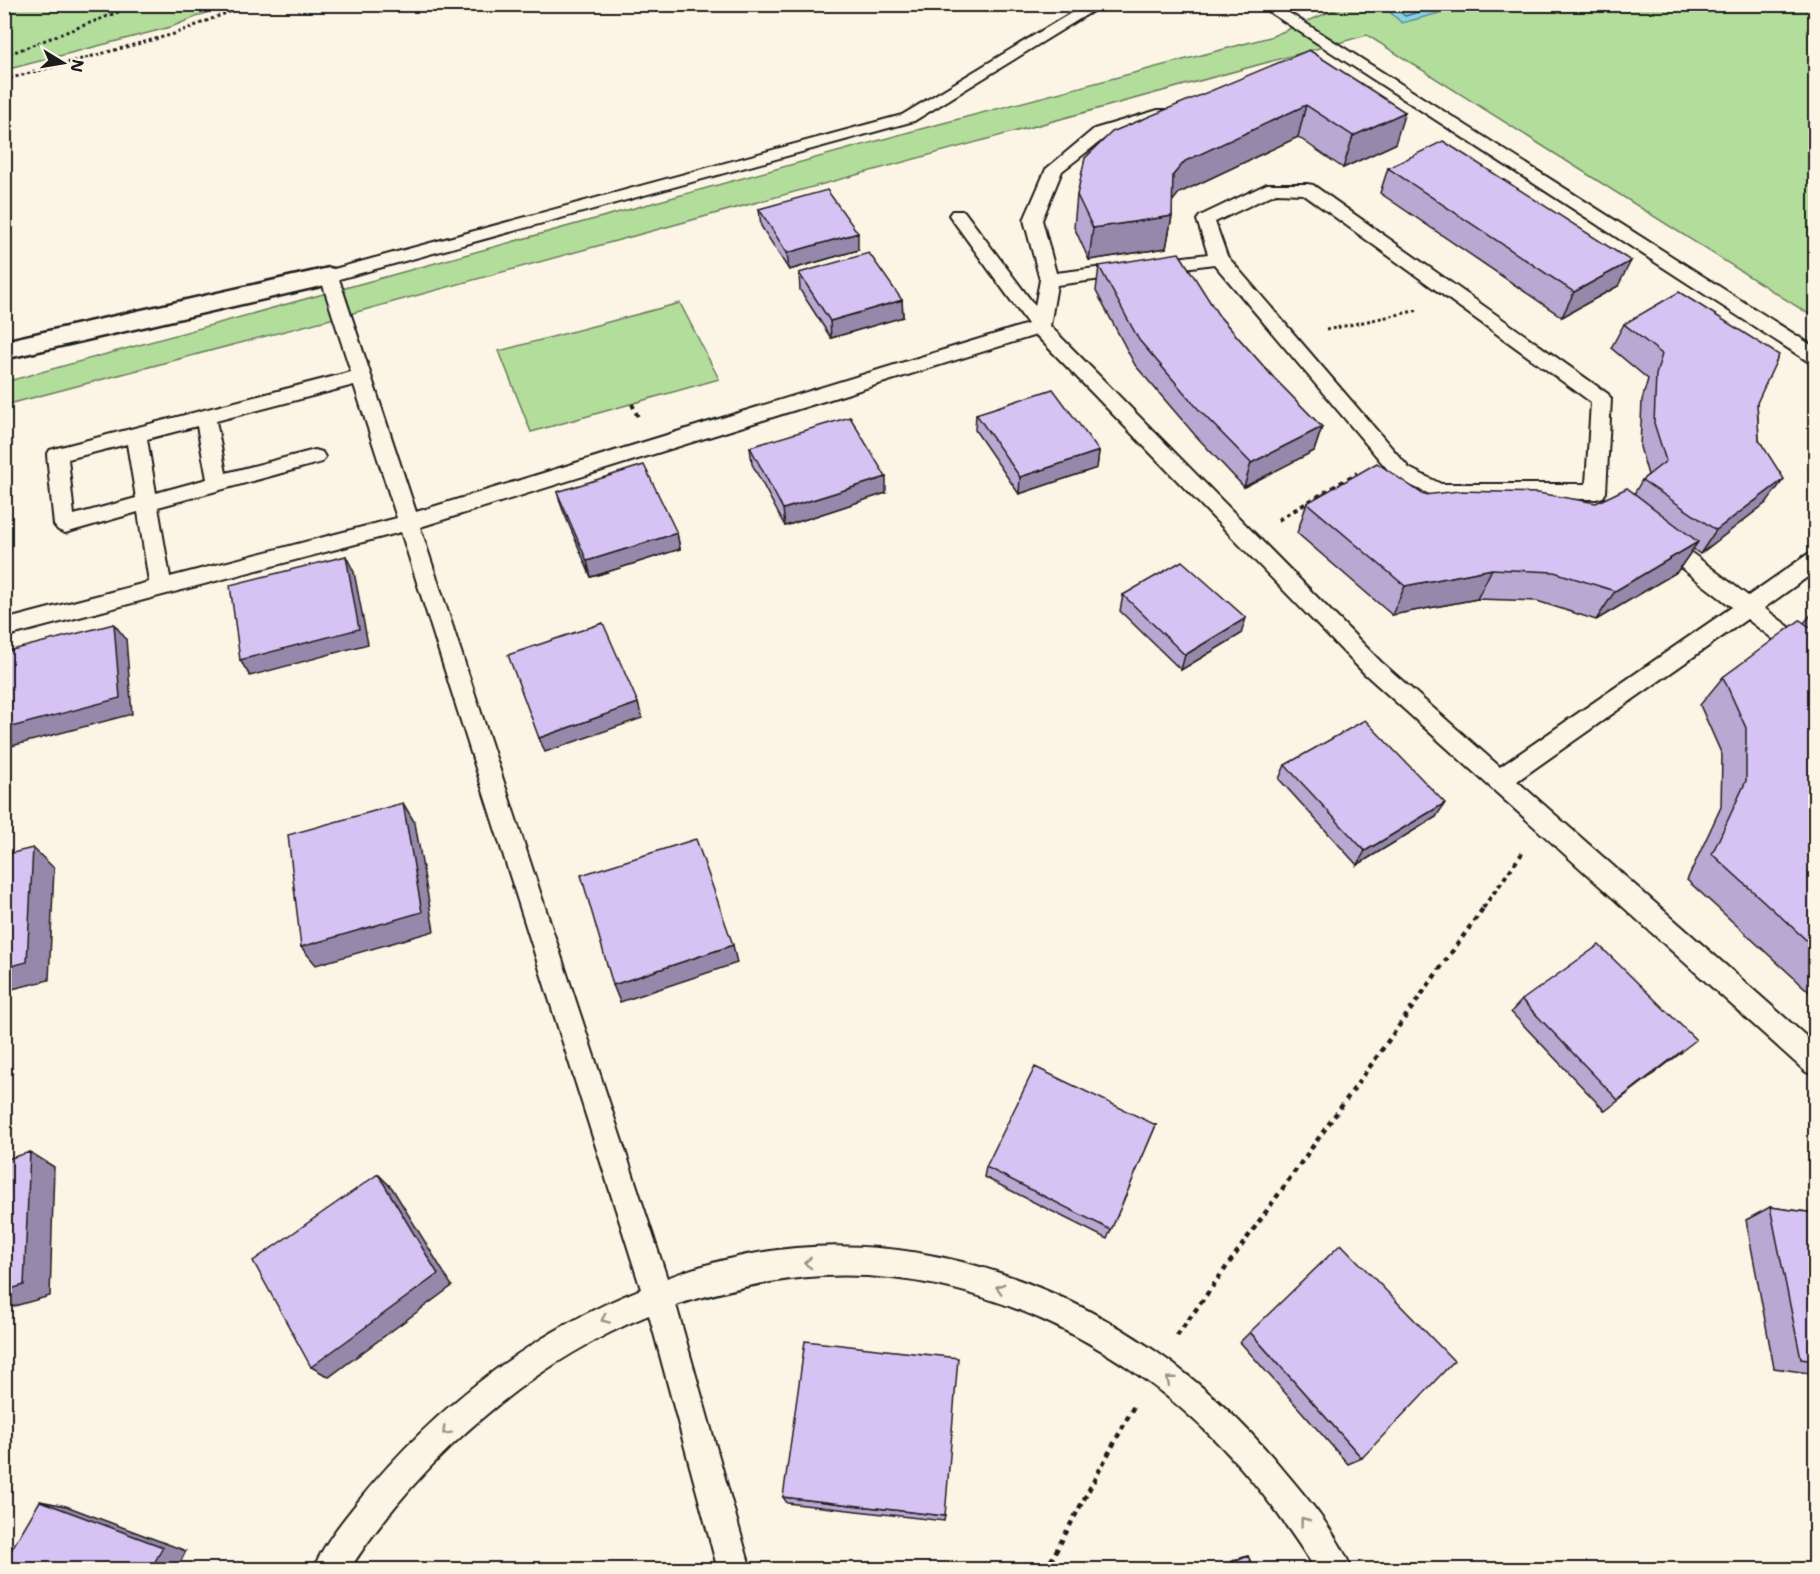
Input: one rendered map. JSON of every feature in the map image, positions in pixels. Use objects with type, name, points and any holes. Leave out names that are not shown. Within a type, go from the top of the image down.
[{"type":"street","points":[[4,350],[329,276]]},
{"type":"lane","points":[[735,1569],[658,1295],[329,276],[908,118],[1097,4]]},
{"type":"lane","points":[[1264,4],[1815,357]]},
{"type":"lane","points":[[1326,64],[1349,57]]},
{"type":"lane","points":[[1040,327],[1048,280],[1033,220],[1054,169],[1100,133],[1179,109]]},
{"type":"lane","points":[[1596,492],[1601,399],[1307,189],[1273,188],[1206,220],[1218,258],[1402,473],[1438,491],[1596,492],[1615,506]]},
{"type":"lane","points":[[957,215],[1040,327],[1373,668],[1815,1063]]},
{"type":"lane","points":[[1048,280],[1218,258]]},
{"type":"lane","points":[[4,629],[410,522],[1040,327]]},
{"type":"lane","points":[[315,457],[64,525],[57,455],[362,376]]},
{"type":"lane","points":[[205,417],[218,483]]},
{"type":"lane","points":[[136,435],[161,588]]},
{"type":"lane","points":[[1644,528],[1815,660]]},
{"type":"lane","points":[[1499,781],[1815,560]]},
{"type":"lane","points":[[328,1569],[340,1550],[397,1479],[459,1418],[523,1367],[590,1326],[658,1295],[730,1273],[802,1262],[875,1262],[947,1273],[1018,1293],[1088,1325],[1155,1368],[1214,1417],[1271,1477],[1322,1546],[1336,1569]]},
{"type":"path","points":[[4,56],[139,4]]},
{"type":"path","points":[[4,80],[174,34],[249,4]]},
{"type":"path","points":[[1288,339],[1463,300]]},
{"type":"path","points":[[1246,538],[1387,455]]},
{"type":"path","points":[[1046,1569],[1155,1368],[1545,821]]},
{"type":"green space","points":[[5,4],[226,5],[171,27],[5,70]]},
{"type":"green space","points":[[1346,5],[1815,5],[1815,318],[1367,35],[342,316],[5,405],[5,382],[913,131],[1270,37]]},
{"type":"green space","points":[[680,303],[719,379],[531,432],[499,351]]},
{"type":"water","points":[[1382,5],[1469,5],[1402,23]]},
{"type":"building","points":[[1309,50],[1405,112],[1353,136],[1306,105],[1185,161],[1173,175],[1172,216],[1093,228],[1077,195],[1085,158],[1112,132]]},
{"type":"building","points":[[1443,141],[1631,261],[1574,292],[1388,168]]},
{"type":"building","points":[[827,190],[858,233],[787,253],[759,209]]},
{"type":"building","points":[[869,253],[902,300],[830,321],[799,273]]},
{"type":"building","points":[[1179,253],[1219,316],[1274,378],[1322,427],[1251,463],[1200,411],[1139,340],[1099,266]]},
{"type":"building","points":[[1679,292],[1779,355],[1757,403],[1759,440],[1784,479],[1716,530],[1642,480],[1666,461],[1654,423],[1656,375],[1662,354],[1624,324]]},
{"type":"building","points":[[1053,389],[1099,451],[1020,477],[976,414]]},
{"type":"building","points":[[850,417],[886,477],[783,509],[750,447]]},
{"type":"building","points":[[1377,463],[1424,495],[1459,491],[1538,493],[1596,503],[1627,488],[1698,542],[1615,591],[1554,572],[1492,569],[1405,586],[1307,503]]},
{"type":"building","points":[[644,465],[677,533],[587,561],[557,492]]},
{"type":"building","points":[[346,556],[359,629],[240,660],[230,585]]},
{"type":"building","points":[[1182,561],[1246,618],[1185,655],[1123,595]]},
{"type":"building","points":[[1800,620],[1815,631],[1815,948],[1712,854],[1746,781],[1746,728],[1723,677]]},
{"type":"building","points":[[603,623],[638,703],[539,738],[508,655]]},
{"type":"building","points":[[114,624],[120,698],[4,729],[4,652]]},
{"type":"building","points":[[1365,720],[1445,803],[1365,851],[1285,765]]},
{"type":"building","points":[[403,803],[422,912],[301,947],[288,835]]},
{"type":"building","points":[[696,839],[733,945],[613,985],[581,875]]},
{"type":"building","points":[[33,848],[27,962],[4,968],[4,855]]},
{"type":"building","points":[[1599,945],[1696,1040],[1618,1100],[1522,1000]]},
{"type":"building","points":[[1035,1067],[1156,1125],[1111,1230],[986,1167]]},
{"type":"building","points":[[30,1152],[24,1285],[4,1291],[4,1160]]},
{"type":"building","points":[[378,1174],[438,1274],[311,1367],[253,1261]]},
{"type":"building","points":[[1770,1207],[1815,1213],[1815,1361],[1801,1359]]},
{"type":"building","points":[[1341,1244],[1454,1361],[1362,1458],[1250,1332]]},
{"type":"building","points":[[805,1341],[958,1358],[945,1516],[783,1497]]},
{"type":"building","points":[[40,1501],[163,1547],[151,1569],[4,1569],[4,1562]]},
{"type":"building","points":[[1248,1556],[1254,1569],[1218,1569]]}]
